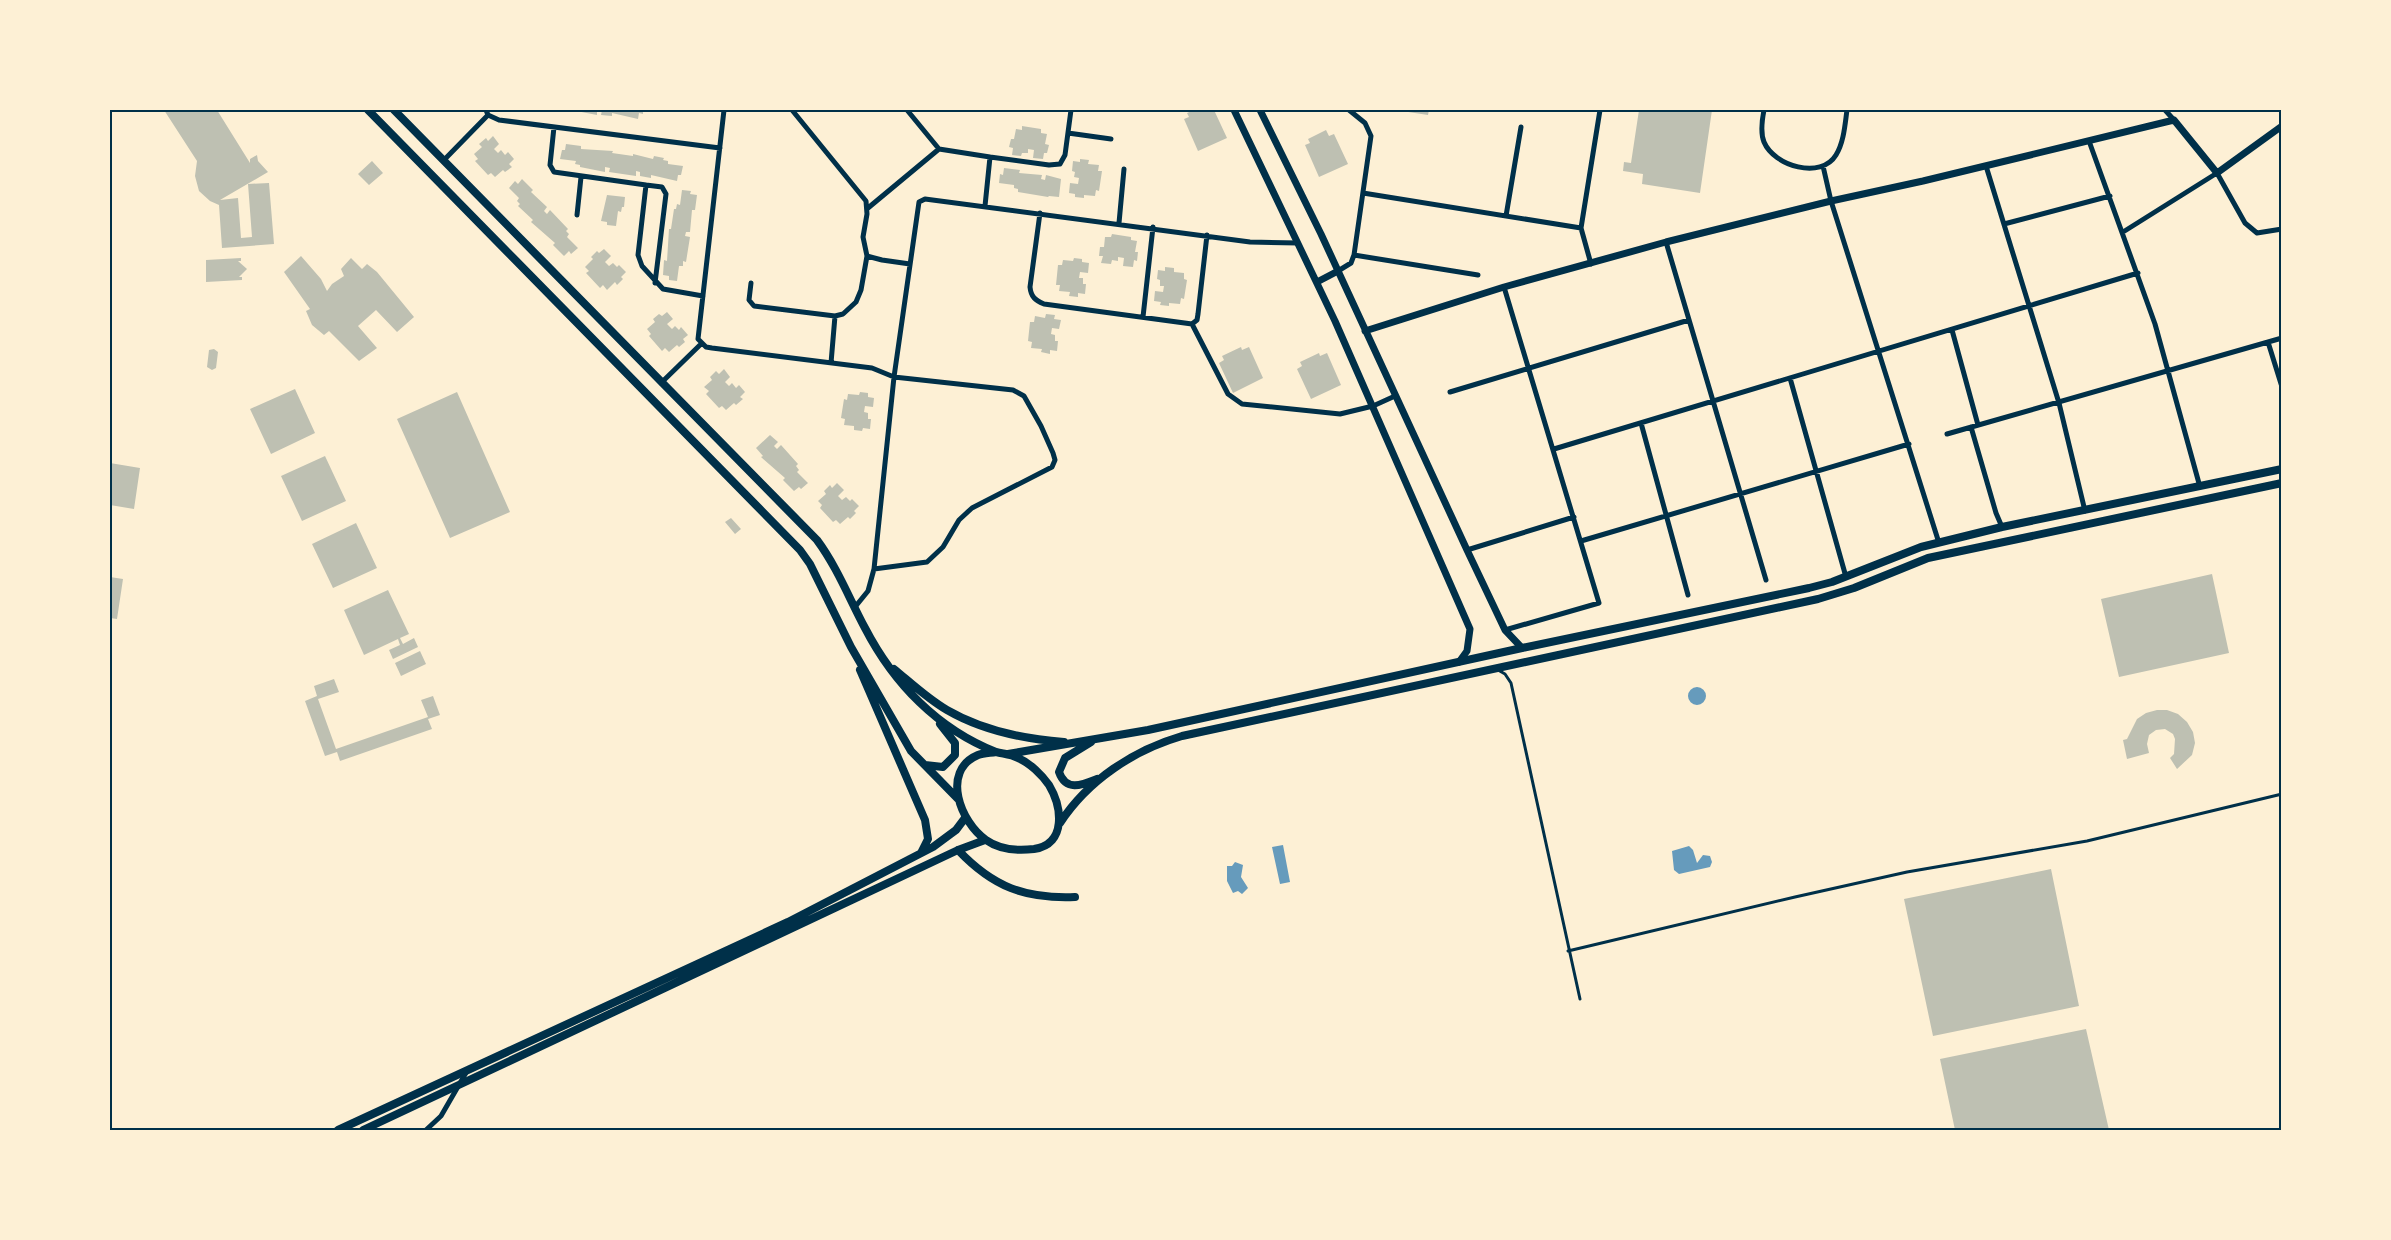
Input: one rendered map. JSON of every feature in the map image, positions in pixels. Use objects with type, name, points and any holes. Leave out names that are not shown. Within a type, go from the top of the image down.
[{"type":"main road","points":[[368,110],[788,536],[810,564],[851,647],[925,820],[928,839],[919,854]]},
{"type":"main road","points":[[394,110],[817,540],[831,558],[878,650],[902,685],[950,736],[956,748],[951,760],[943,767],[924,765]]},
{"type":"main road","points":[[2282,470],[1939,543],[1809,588],[1095,740],[1008,754],[978,755],[968,763],[958,780],[958,799],[965,818],[986,840],[1009,850],[1039,848],[1050,842],[1057,834],[1060,823],[1075,803],[1104,776],[1148,748],[1182,735],[1818,599],[1854,588],[1928,558],[2282,483]]},
{"type":"main road","points":[[851,647],[911,751],[958,799]]},
{"type":"main road","points":[[888,664],[945,709],[975,723],[1029,738],[1075,742]]},
{"type":"main road","points":[[931,714],[969,740],[996,753]]},
{"type":"main road","points":[[1095,740],[1065,758],[1059,772],[1062,780],[1070,785],[1078,786],[1104,776]]},
{"type":"main road","points":[[1008,754],[1026,763],[1048,784],[1056,799],[1060,823]]},
{"type":"main road","points":[[363,1131],[790,926],[945,840],[965,818]]},
{"type":"main road","points":[[339,1131],[468,1070],[958,850],[986,840]]},
{"type":"main road","points":[[958,850],[986,876],[1020,892],[1042,897],[1075,897]]},
{"type":"street","points":[[724,110],[698,339],[701,344],[712,348],[872,368],[894,377],[1013,390],[1024,396],[1041,426],[1055,460],[1052,467],[1044,472],[972,508],[959,520],[943,547],[927,562],[874,569]]},
{"type":"street","points":[[751,283],[749,300],[753,306],[835,316],[851,307],[860,296],[867,256],[864,237],[868,208],[863,197],[792,110]]},
{"type":"street","points":[[907,110],[939,149],[1058,165],[1064,159],[1071,110]]},
{"type":"street","points":[[1234,110],[1373,405],[1470,629],[1467,651],[1459,662]]},
{"type":"street","points":[[1261,110],[1505,630],[1522,648]]},
{"type":"street","points":[[1317,282],[1351,263],[1354,255],[1371,136],[1365,123],[1349,110]]},
{"type":"street","points":[[1591,264],[1581,228],[1600,110]]},
{"type":"street","points":[[1764,110],[1761,126],[1764,143],[1776,156],[1791,165],[1810,168],[1823,166],[1836,156],[1847,110]]},
{"type":"street","points":[[2165,110],[2217,173],[2245,223],[2257,233],[2282,229]]},
{"type":"street","points":[[444,160],[487,112],[499,120],[720,148]]},
{"type":"street","points":[[1365,331],[1504,287],[1666,243],[1831,201],[2174,120]]},
{"type":"street","points":[[2123,232],[2217,173],[2282,126]]},
{"type":"street","points":[[554,127],[551,169],[557,174],[662,187],[666,194],[655,283]]},
{"type":"street","points":[[1506,216],[1521,127]]},
{"type":"street","points":[[1068,133],[1111,139]]},
{"type":"street","points":[[2089,141],[2138,273],[2169,371],[2200,487]]},
{"type":"street","points":[[868,208],[939,149]]},
{"type":"street","points":[[985,206],[990,157]]},
{"type":"street","points":[[1823,166],[1831,201],[1939,543]]},
{"type":"street","points":[[1986,166],[2059,403],[2085,511]]},
{"type":"street","points":[[1119,223],[1124,169]]},
{"type":"street","points":[[577,215],[582,177]]},
{"type":"street","points":[[646,185],[638,255],[642,267],[655,283],[668,291],[703,296]]},
{"type":"street","points":[[1363,193],[1581,228]]},
{"type":"street","points":[[2004,224],[2109,196]]},
{"type":"street","points":[[855,607],[868,591],[874,569],[894,377],[915,217],[919,202],[925,199],[1257,242],[1298,243]]},
{"type":"street","points":[[1040,213],[1030,287],[1030,294],[1035,300],[1044,304],[1192,324],[1197,320],[1207,235]]},
{"type":"street","points":[[1143,317],[1153,227]]},
{"type":"street","points":[[1666,243],[1766,580]]},
{"type":"street","points":[[1354,255],[1478,275]]},
{"type":"street","points":[[867,256],[910,264]]},
{"type":"street","points":[[1554,449],[2138,273]]},
{"type":"street","points":[[1504,287],[1599,603],[1505,630]]},
{"type":"street","points":[[831,363],[835,316]]},
{"type":"street","points":[[1450,392],[1689,320]]},
{"type":"street","points":[[1192,324],[1228,394],[1242,404],[1340,414],[1395,396]]},
{"type":"street","points":[[1952,330],[1978,425]]},
{"type":"street","points":[[1947,434],[2282,338]]},
{"type":"street","points":[[2268,342],[2282,387]]},
{"type":"street","points":[[661,383],[701,344]]},
{"type":"street","points":[[1790,378],[1846,577]]},
{"type":"street","points":[[1641,423],[1688,595]]},
{"type":"street","points":[[1971,427],[2002,528]]},
{"type":"street","points":[[1581,542],[1909,444]]},
{"type":"street","points":[[1467,550],[1574,518]]},
{"type":"street","points":[[426,1131],[441,1116],[468,1070]]},
{"type":"lane","points":[[1493,668],[1505,674],[1511,682],[1580,999]]},
{"type":"lane","points":[[1568,951],[1865,881],[2087,841],[2282,794]]},
{"type":"water","points":[[1697,687],[1705,692],[1706,696],[1701,704],[1697,705],[1689,700],[1688,696],[1693,688]]},
{"type":"water","points":[[1283,845],[1290,882],[1280,884],[1272,847]]},
{"type":"water","points":[[1689,846],[1693,850],[1697,863],[1703,855],[1710,856],[1712,862],[1710,867],[1679,874],[1674,870],[1672,851]]},
{"type":"water","points":[[1235,862],[1243,865],[1241,877],[1248,888],[1242,894],[1238,891],[1233,893],[1227,881],[1227,866],[1232,866]]},
{"type":"building","points":[[164,110],[217,110],[250,163],[250,159],[257,155],[258,161],[268,172],[220,200],[238,198],[241,238],[252,237],[248,184],[269,183],[274,244],[222,248],[219,205],[210,201],[199,191],[195,176],[197,161]]},
{"type":"building","points":[[571,110],[597,110],[597,115]]},
{"type":"building","points":[[602,110],[643,110],[643,114],[639,113],[638,119],[612,113],[612,116],[601,115]]},
{"type":"building","points":[[1194,110],[1214,110],[1227,138],[1198,151],[1184,119],[1189,117],[1187,113]]},
{"type":"building","points":[[1395,110],[1429,110],[1428,115]]},
{"type":"building","points":[[1639,110],[1712,110],[1700,193],[1642,184],[1643,174],[1623,171],[1624,162],[1631,163]]},
{"type":"building","points":[[1022,126],[1041,129],[1041,133],[1047,134],[1045,144],[1049,145],[1043,159],[1033,158],[1034,150],[1028,149],[1028,153],[1022,153],[1021,156],[1012,155],[1013,148],[1009,147],[1011,139],[1014,139],[1016,129],[1022,130]]},
{"type":"building","points":[[1326,130],[1329,136],[1334,134],[1348,164],[1319,177],[1305,145],[1310,143],[1308,139]]},
{"type":"building","points":[[493,136],[499,144],[494,149],[498,153],[501,150],[505,155],[508,152],[514,159],[509,164],[512,167],[505,172],[503,170],[495,177],[491,173],[488,175],[475,161],[478,159],[474,154],[482,147],[479,144],[486,138],[488,141]]},
{"type":"building","points":[[566,144],[581,146],[581,149],[613,151],[612,153],[633,156],[633,154],[653,159],[654,156],[664,158],[663,160],[668,161],[668,164],[683,166],[681,175],[678,175],[677,181],[651,175],[651,178],[640,176],[640,172],[636,171],[636,176],[609,172],[610,168],[605,167],[605,172],[580,167],[575,164],[576,161],[560,159]]},
{"type":"building","points":[[1080,159],[1089,160],[1088,164],[1099,165],[1098,171],[1102,171],[1099,191],[1096,190],[1095,196],[1075,197],[1075,194],[1069,193],[1070,183],[1078,184],[1079,178],[1074,177],[1073,161],[1080,162]]},
{"type":"building","points":[[372,161],[383,173],[369,185],[358,174]]},
{"type":"building","points":[[1004,168],[1020,170],[1019,173],[1042,175],[1041,179],[1045,180],[1046,175],[1061,179],[1059,197],[1018,192],[1014,185],[999,183],[1000,174],[1003,175]]},
{"type":"building","points":[[522,179],[533,190],[531,192],[547,207],[544,211],[547,214],[550,210],[568,229],[567,237],[578,248],[571,254],[569,251],[564,256],[553,245],[555,243],[531,222],[533,220],[518,206],[519,198],[509,188],[515,181],[518,184]]},
{"type":"building","points":[[682,190],[691,191],[690,194],[697,195],[695,210],[692,210],[690,232],[686,232],[685,236],[690,237],[686,262],[683,261],[683,266],[679,266],[677,281],[669,280],[669,276],[663,275],[664,260],[667,261],[669,229],[671,229],[674,209],[677,204],[680,205]]},
{"type":"building","points":[[607,195],[625,197],[624,207],[621,212],[618,211],[616,226],[607,225],[607,222],[601,221]]},
{"type":"building","points":[[1112,234],[1131,237],[1131,240],[1137,241],[1135,252],[1138,252],[1137,261],[1134,260],[1133,267],[1123,266],[1124,258],[1118,257],[1118,261],[1112,260],[1111,264],[1101,263],[1103,256],[1099,256],[1100,247],[1104,247],[1105,237],[1111,237]]},
{"type":"building","points":[[604,249],[611,256],[605,262],[609,266],[613,263],[617,267],[619,265],[626,272],[617,285],[615,282],[607,290],[603,285],[600,288],[586,273],[589,271],[585,267],[597,251],[599,253]]},
{"type":"building","points":[[301,256],[321,279],[327,291],[332,284],[344,276],[341,269],[351,258],[362,269],[367,264],[377,272],[414,317],[397,332],[376,310],[358,326],[377,348],[359,361],[329,331],[324,335],[312,325],[306,311],[310,309],[284,272]]},
{"type":"building","points":[[241,258],[241,261],[238,261],[247,269],[239,277],[242,277],[242,280],[206,282],[206,260]]},
{"type":"building","points":[[1074,258],[1089,263],[1088,273],[1080,272],[1079,278],[1083,278],[1083,284],[1086,284],[1085,294],[1078,293],[1078,297],[1069,296],[1070,292],[1059,291],[1060,285],[1056,285],[1058,265],[1062,265],[1063,260],[1073,261]]},
{"type":"building","points":[[1165,267],[1174,268],[1174,272],[1184,273],[1184,279],[1187,280],[1184,299],[1181,298],[1180,304],[1160,305],[1161,302],[1154,301],[1155,291],[1163,292],[1164,286],[1160,286],[1160,280],[1157,279],[1158,270],[1165,271]]},
{"type":"building","points":[[667,312],[673,319],[667,324],[672,329],[675,326],[679,330],[681,327],[688,335],[683,339],[685,342],[669,352],[665,348],[662,351],[649,336],[651,334],[647,329],[655,322],[653,319]]},
{"type":"building","points":[[1046,314],[1055,315],[1054,319],[1061,320],[1059,329],[1052,328],[1051,334],[1055,335],[1055,341],[1058,341],[1057,351],[1050,350],[1050,354],[1041,352],[1042,349],[1031,348],[1032,342],[1028,341],[1030,322],[1034,322],[1035,316],[1045,318]]},
{"type":"building","points":[[1241,347],[1242,350],[1249,347],[1263,378],[1233,393],[1219,363],[1224,360],[1222,356]]},
{"type":"building","points":[[214,349],[218,352],[216,368],[212,370],[207,367],[209,350]]},
{"type":"building","points":[[1319,353],[1320,356],[1327,353],[1341,385],[1311,399],[1297,369],[1302,366],[1300,362]]},
{"type":"building","points":[[724,369],[730,377],[725,382],[729,386],[732,383],[736,388],[739,385],[745,392],[740,397],[743,399],[726,410],[722,406],[719,408],[706,394],[709,391],[704,387],[712,380],[710,377],[716,371],[719,374]]},
{"type":"building","points":[[295,389],[315,433],[271,454],[250,409]]},
{"type":"building","points":[[457,392],[510,512],[450,538],[397,419]]},
{"type":"building","points":[[860,392],[868,393],[868,397],[874,398],[873,407],[865,406],[864,412],[868,413],[868,419],[871,419],[870,429],[863,428],[862,431],[854,430],[854,426],[844,425],[845,419],[841,418],[844,399],[847,400],[848,394],[859,395]]},
{"type":"building","points":[[770,435],[778,442],[774,446],[777,449],[781,445],[798,464],[797,472],[808,483],[801,489],[799,487],[794,491],[783,480],[785,478],[761,457],[763,456],[756,448]]},
{"type":"building","points":[[325,456],[346,501],[302,521],[281,476]]},
{"type":"building","points":[[110,463],[140,468],[134,509],[110,505]]},
{"type":"building","points":[[837,483],[844,490],[838,496],[842,500],[846,497],[850,501],[852,499],[859,506],[850,519],[848,517],[840,524],[836,520],[833,522],[820,508],[822,505],[818,501],[826,494],[824,491],[830,485],[832,488]]},
{"type":"building","points":[[731,518],[741,529],[735,534],[725,522]]},
{"type":"building","points":[[356,523],[377,568],[333,588],[312,544]]},
{"type":"building","points":[[2212,574],[2229,653],[2119,677],[2101,599]]},
{"type":"building","points":[[110,577],[123,579],[117,619],[110,618]]},
{"type":"building","points":[[388,590],[409,634],[400,638],[403,644],[414,638],[418,647],[393,659],[389,650],[400,645],[398,639],[364,655],[344,610]]},
{"type":"building","points":[[420,651],[426,664],[401,676],[395,663]]},
{"type":"building","points":[[334,679],[339,692],[318,699],[336,749],[428,717],[421,700],[433,696],[440,715],[428,719],[432,729],[340,761],[337,752],[325,756],[305,701],[317,696],[314,686]]},
{"type":"building","points":[[2157,710],[2167,710],[2178,714],[2193,732],[2195,743],[2192,755],[2177,769],[2170,758],[2174,754],[2175,739],[2173,734],[2165,729],[2156,730],[2149,735],[2147,744],[2149,753],[2127,759],[2123,740],[2127,739],[2137,719]]},
{"type":"building","points":[[2051,869],[2079,1006],[1933,1036],[1904,899]]},
{"type":"building","points":[[2086,1029],[2109,1130],[1955,1130],[1940,1059]]}]
